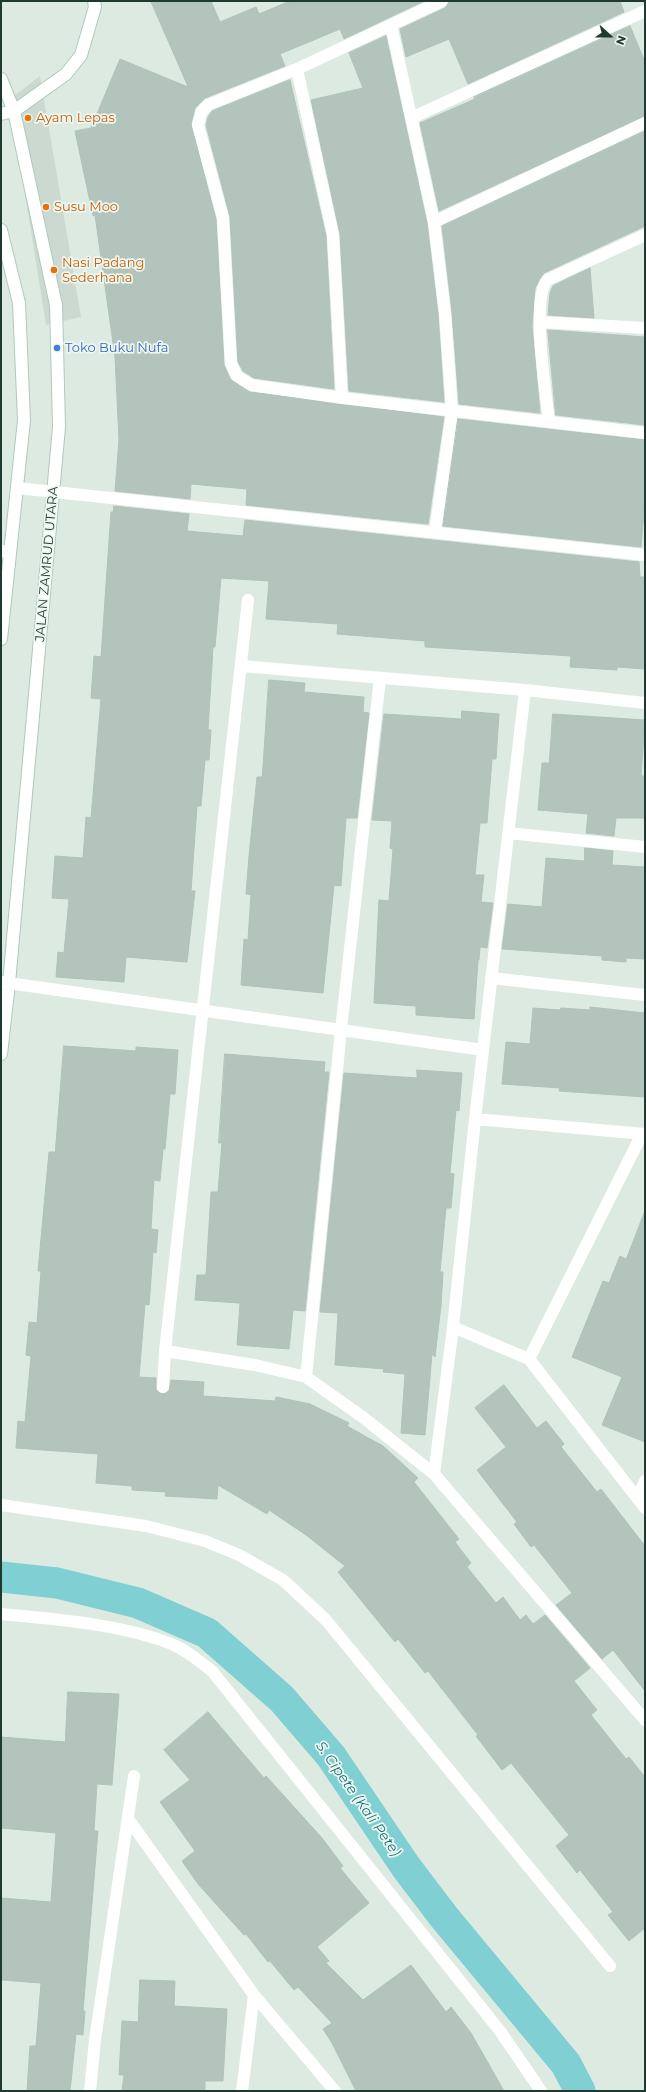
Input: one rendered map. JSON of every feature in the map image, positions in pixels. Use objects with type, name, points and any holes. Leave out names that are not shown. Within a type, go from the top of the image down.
[{"type":"street","points":[[1,114],[14,111],[66,74],[81,56],[95,7],[94,1]]},
{"type":"street","points":[[442,1],[297,69],[208,105],[201,113],[198,125],[223,218],[231,364],[237,376],[251,385],[342,398],[645,433]]},
{"type":"street","points":[[411,118],[645,10]]},
{"type":"street","points":[[391,25],[434,222],[445,313],[452,411],[435,532]]},
{"type":"street","points":[[297,69],[334,234],[342,398]]},
{"type":"street","name":"JALAN ZAMRUD UTARA","points":[[1,79],[14,111],[56,305],[59,427],[5,983],[1,1054]]},
{"type":"street","points":[[434,222],[645,123]]},
{"type":"street","points":[[1,230],[19,303],[24,420],[17,488],[6,551],[1,639]]},
{"type":"street","points":[[549,422],[540,322],[542,289],[548,280],[645,236]]},
{"type":"street","points":[[540,322],[645,328]]},
{"type":"street","points":[[17,488],[645,555]]},
{"type":"street","points":[[163,1386],[165,1351],[248,600]]},
{"type":"street","points":[[241,666],[525,690],[645,703]]},
{"type":"street","points":[[306,1377],[341,1030],[380,678]]},
{"type":"street","points":[[434,1474],[453,1327],[475,1119],[525,690]]},
{"type":"street","points":[[508,833],[645,847]]},
{"type":"street","points":[[492,978],[645,995]]},
{"type":"street","points":[[5,983],[483,1050]]},
{"type":"street","points":[[475,1119],[644,1134],[529,1359]]},
{"type":"street","points":[[453,1327],[529,1359],[645,1508]]},
{"type":"street","points":[[165,1351],[255,1365],[306,1377],[364,1418],[434,1474],[645,1720]]},
{"type":"street","points":[[637,1498],[645,1482]]},
{"type":"street","points":[[1,1505],[146,1526],[205,1540],[239,1555],[283,1580],[331,1626],[610,1966]]},
{"type":"street","points":[[1,1614],[84,1623],[162,1641],[194,1656],[212,1671],[500,2031],[541,2091]]},
{"type":"street","points":[[90,2091],[95,2040],[129,1820],[134,1776]]},
{"type":"street","points":[[129,1820],[254,1995],[335,2091]]},
{"type":"street","points":[[242,2091],[254,1995]]},
{"type":"shaded area","points":[[40,76],[81,317],[46,325],[10,99]]},
{"type":"building","points":[[151,1],[211,1],[220,22],[256,7],[259,14],[290,1],[424,1],[344,39],[340,29],[280,54],[285,66],[205,98],[195,108],[191,124],[216,219],[224,364],[230,379],[250,392],[444,417],[428,524],[246,505],[247,489],[191,484],[190,499],[115,491],[119,440],[115,357],[95,215],[93,216],[75,131],[91,128],[120,59],[188,87]]},
{"type":"building","points":[[449,1],[620,1],[624,12],[468,84],[449,39],[406,57],[400,29],[445,8]]},
{"type":"building","points":[[630,26],[645,62],[645,116],[439,211],[420,123],[475,99],[474,97]]},
{"type":"building","points":[[386,36],[427,223],[438,314],[444,402],[349,391],[340,234],[311,100],[363,88],[349,53]]},
{"type":"building","points":[[290,80],[326,236],[334,389],[254,378],[243,371],[238,362],[230,217],[206,125],[208,117],[212,111]]},
{"type":"building","points":[[645,131],[645,226],[544,273],[535,288],[532,326],[540,413],[459,404],[452,312],[442,226]]},
{"type":"building","points":[[590,268],[594,318],[548,315],[550,293],[553,286]]},
{"type":"building","points":[[548,330],[645,337],[645,425],[556,415]]},
{"type":"building","points":[[458,419],[645,440],[645,500],[641,547],[443,526]]},
{"type":"building","points":[[114,506],[189,514],[187,531],[243,536],[245,520],[639,562],[640,577],[645,577],[645,669],[617,667],[617,670],[570,667],[571,656],[425,647],[425,641],[337,634],[338,624],[266,619],[269,581],[221,578],[215,647],[213,647],[208,730],[211,730],[209,760],[205,760],[201,806],[197,806],[191,891],[195,891],[187,962],[126,957],[124,982],[56,977],[58,952],[64,953],[69,899],[52,898],[55,856],[83,858],[86,817],[91,818],[101,699],[91,698],[94,656],[101,657],[111,512],[113,512]]},
{"type":"building","points":[[269,680],[305,683],[304,692],[364,697],[363,712],[369,713],[357,818],[346,818],[341,886],[334,885],[323,993],[241,985],[244,939],[248,940],[251,895],[246,894],[249,856],[257,777],[262,777]]},
{"type":"building","points":[[462,711],[499,714],[496,759],[492,759],[487,823],[480,823],[475,875],[484,875],[481,902],[493,903],[487,948],[480,947],[474,1019],[416,1015],[416,1006],[374,1003],[379,900],[389,901],[393,849],[390,848],[392,821],[372,820],[384,714],[461,719]]},
{"type":"building","points":[[553,714],[645,720],[641,776],[645,776],[645,818],[616,818],[614,836],[586,833],[588,814],[538,810],[542,763],[549,763]]},
{"type":"building","points":[[585,848],[613,851],[612,865],[645,867],[645,959],[626,958],[626,962],[602,960],[602,956],[502,949],[508,904],[542,907],[546,858],[584,861]]},
{"type":"building","points":[[590,1007],[645,1013],[645,1097],[559,1091],[560,1088],[502,1084],[506,1042],[530,1044],[533,1008],[590,1010]]},
{"type":"building","points":[[64,1046],[136,1051],[136,1047],[178,1050],[175,1094],[170,1094],[165,1149],[163,1149],[160,1181],[154,1180],[151,1229],[158,1230],[156,1253],[153,1252],[149,1305],[145,1304],[139,1377],[156,1378],[156,1390],[162,1394],[169,1391],[171,1380],[204,1382],[203,1396],[275,1401],[276,1397],[310,1404],[349,1423],[347,1426],[383,1446],[418,1478],[414,1482],[459,1539],[455,1542],[471,1563],[467,1567],[496,1603],[503,1597],[520,1620],[526,1615],[533,1624],[545,1615],[590,1668],[574,1681],[597,1710],[591,1715],[626,1759],[629,1757],[645,1777],[645,1928],[629,1941],[608,1915],[613,1912],[580,1870],[577,1873],[556,1846],[569,1835],[511,1763],[502,1770],[476,1736],[478,1735],[428,1671],[425,1673],[398,1639],[395,1642],[338,1572],[345,1566],[306,1535],[269,1510],[267,1514],[218,1485],[217,1499],[165,1496],[166,1492],[132,1490],[132,1486],[96,1483],[98,1454],[16,1448],[18,1421],[25,1422],[31,1356],[26,1355],[29,1322],[37,1323],[41,1271],[38,1271],[49,1152],[55,1152]]},
{"type":"building","points":[[225,1054],[325,1062],[324,1072],[329,1072],[305,1311],[293,1310],[289,1349],[237,1345],[240,1303],[195,1300],[197,1275],[206,1275],[211,1192],[218,1192],[222,1143],[219,1143]]},
{"type":"building","points":[[417,1070],[462,1073],[459,1111],[456,1110],[450,1173],[454,1174],[451,1208],[446,1208],[440,1272],[443,1272],[441,1305],[435,1357],[432,1354],[425,1435],[401,1433],[405,1374],[383,1372],[384,1369],[335,1365],[338,1313],[320,1312],[344,1073],[417,1078]]},
{"type":"building","points":[[644,1214],[645,1442],[602,1425],[622,1377],[572,1357],[603,1281],[609,1283],[620,1256],[626,1259]]},
{"type":"building","points":[[504,1385],[537,1428],[546,1421],[564,1444],[561,1447],[597,1492],[601,1489],[645,1546],[645,1691],[613,1650],[602,1659],[556,1605],[572,1593],[534,1545],[531,1547],[514,1524],[517,1522],[477,1470],[506,1447],[475,1408]]},
{"type":"building","points":[[68,1692],[119,1694],[112,1785],[97,1784],[94,1831],[98,1831],[83,2011],[85,2011],[83,2035],[76,2034],[70,2091],[27,2091],[30,2046],[36,2046],[41,1983],[1,1980],[1,1898],[51,1902],[56,1833],[1,1828],[1,1737],[65,1742]]},
{"type":"building","points":[[208,1712],[264,1778],[266,1776],[322,1838],[343,1866],[340,1868],[369,1903],[317,1947],[329,1961],[326,1963],[363,2000],[411,1965],[446,2012],[451,2007],[471,2033],[504,2091],[356,2091],[332,2043],[323,2029],[332,2023],[298,1987],[294,1990],[270,1961],[268,1962],[246,1934],[244,1935],[198,1884],[182,1861],[195,1851],[160,1802],[190,1780],[164,1750]]},
{"type":"building","points":[[140,1980],[175,1981],[174,2006],[227,2009],[223,2081],[205,2081],[205,2091],[122,2091],[124,2075],[119,2075],[122,2021],[138,2022]]},
{"type":"waterway","name":"S. Cipete (Kali Pete)","points":[[1,1577],[57,1583],[138,1603],[207,1633],[282,1699],[331,1756],[406,1867],[444,1917],[566,2064],[580,2091]]},
{"type":"place","name":"Ayam Lepas","points":[[28,118]]},
{"type":"place","name":"Susu Moo","points":[[46,207]]},
{"type":"place","name":"Nasi Padang Sederhana","points":[[54,270]]},
{"type":"place","name":"Toko Buku Nufa","points":[[57,348]]}]
